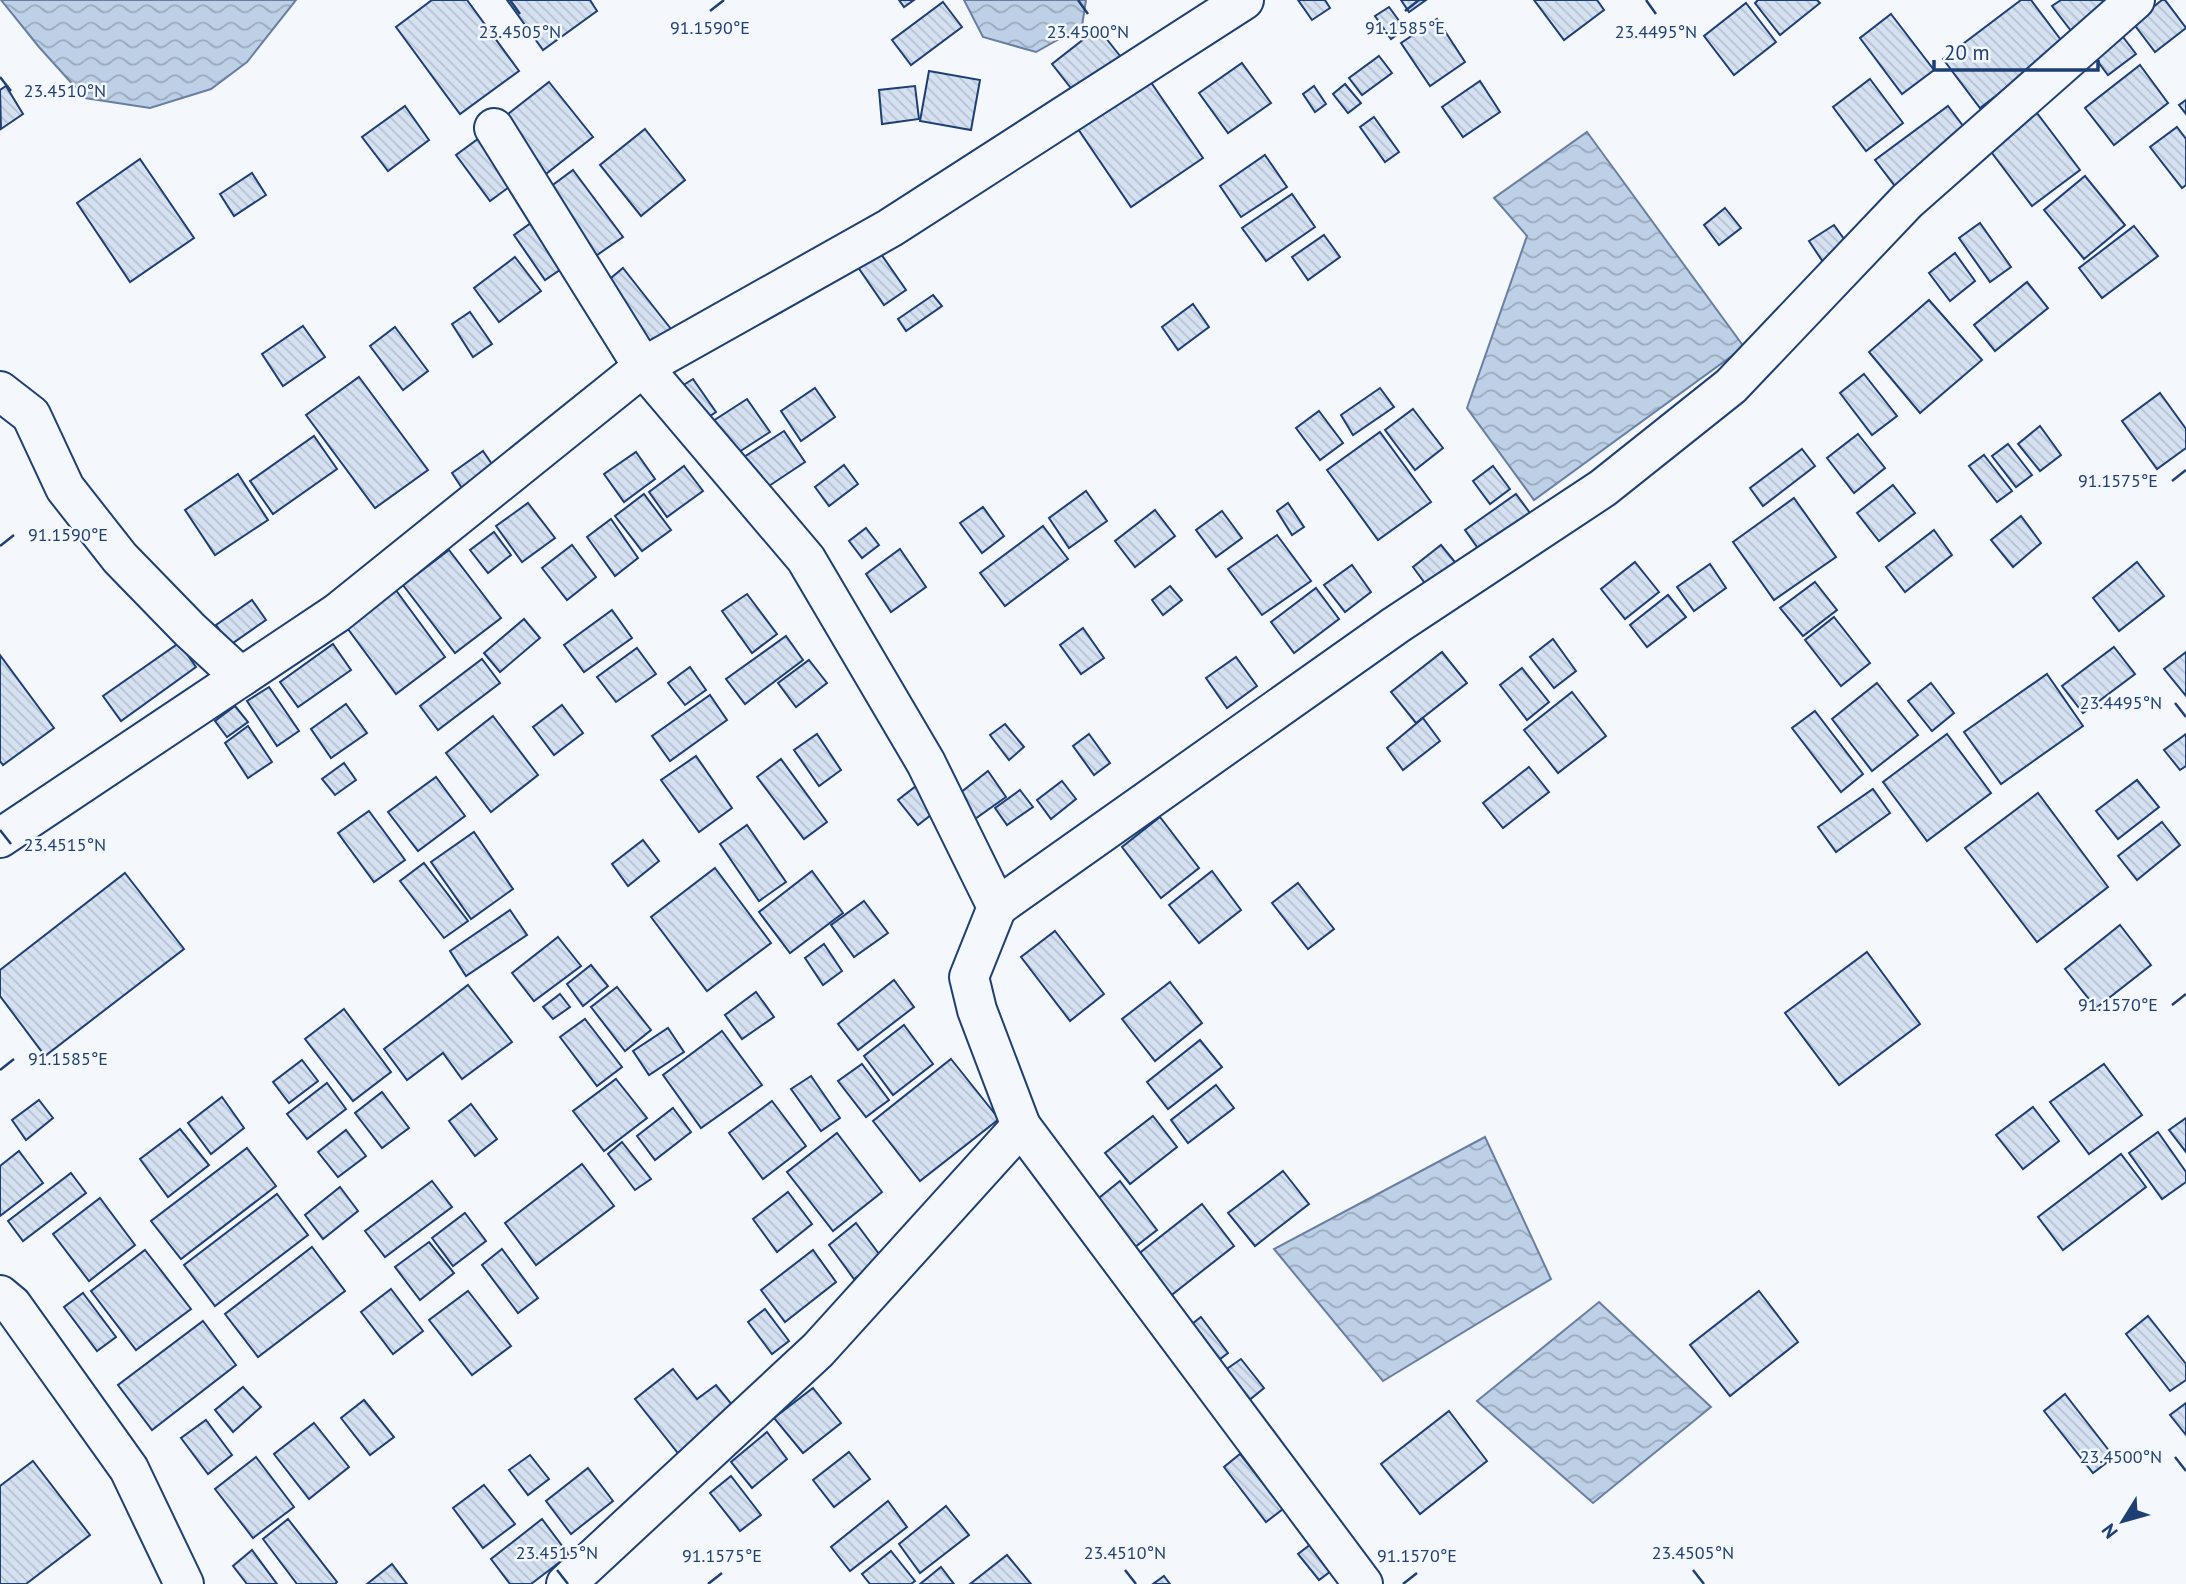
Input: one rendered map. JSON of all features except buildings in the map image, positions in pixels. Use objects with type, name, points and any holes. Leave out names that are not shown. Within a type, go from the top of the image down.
[{"type":"street","points":[[0,838],[337,613],[643,367],[890,228],[1244,0]]},
{"type":"street","points":[[1363,1584],[1021,1126],[977,1010],[969,977],[997,907],[1396,625],[1603,488],[1731,386],[1907,201],[2135,0]]},
{"type":"street","points":[[494,128],[643,367],[806,559],[926,764],[997,907]]},
{"type":"street","points":[[0,391],[31,415],[65,488],[120,558],[190,630],[241,677]]},
{"type":"street","points":[[566,1584],[818,1350],[1021,1126]]},
{"type":"street","points":[[0,1295],[12,1305],[129,1469],[184,1584]]},
{"type":"water","points":[[1,0],[296,0],[247,62],[211,89],[150,108],[85,98]]},
{"type":"water","points":[[964,0],[1086,0],[1082,26],[1036,52],[983,37]]},
{"type":"water","points":[[1587,132],[1744,347],[1534,500],[1467,408],[1527,236],[1494,198]]},
{"type":"water","points":[[1485,1137],[1551,1279],[1383,1381],[1274,1249]]},
{"type":"water","points":[[1599,1302],[1711,1407],[1593,1503],[1477,1401]]}]
